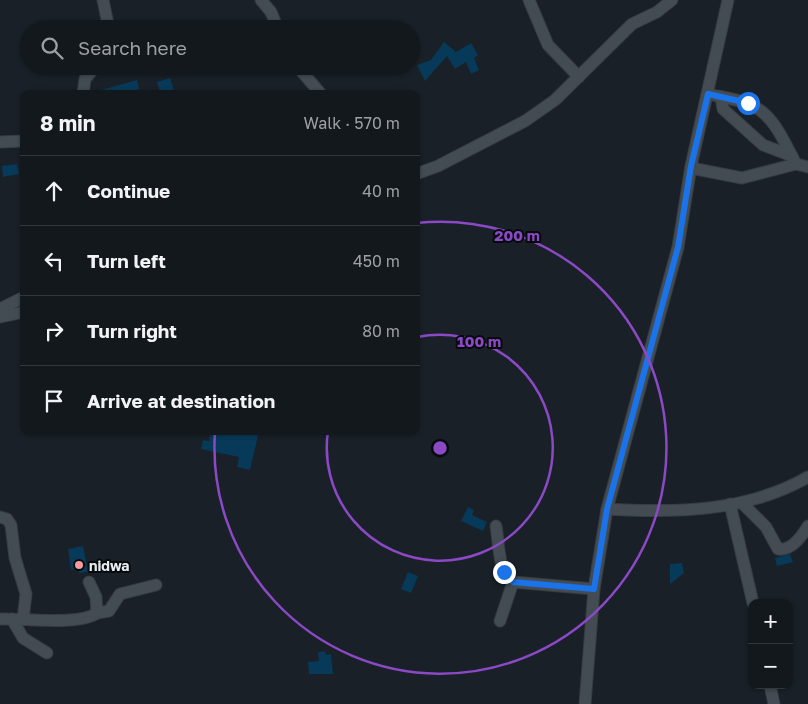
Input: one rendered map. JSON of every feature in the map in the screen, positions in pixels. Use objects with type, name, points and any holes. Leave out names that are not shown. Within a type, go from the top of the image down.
[{"type":"street","points":[[103,0],[107,20]]},
{"type":"street","points":[[262,0],[274,20]]},
{"type":"street","points":[[529,0],[548,45],[579,77]]},
{"type":"street","points":[[420,173],[438,166],[525,121],[555,100],[632,24],[657,12],[672,0]]},
{"type":"street","points":[[585,704],[594,589],[607,509],[678,247],[691,168],[728,0]]},
{"type":"street","points":[[84,90],[85,79],[88,75]]},
{"type":"street","points":[[304,75],[317,90]]},
{"type":"street","points":[[708,94],[748,103],[759,109],[771,120],[794,160]]},
{"type":"street","points":[[721,97],[723,109],[763,145],[808,167]]},
{"type":"street","points":[[0,142],[20,141]]},
{"type":"street","points":[[691,168],[742,178],[794,160]]},
{"type":"street","points":[[0,310],[20,299]]},
{"type":"street","points":[[0,317],[20,313]]},
{"type":"street","points":[[607,509],[657,511],[736,504],[783,491],[808,477]]},
{"type":"street","points":[[736,504],[766,527],[778,549],[782,550],[794,543],[808,526]]},
{"type":"street","points":[[736,504],[752,599]]},
{"type":"street","points":[[0,516],[7,519],[11,525],[15,558],[26,594],[12,619]]},
{"type":"street","points":[[496,526],[505,577],[513,582],[594,589]]},
{"type":"street","points":[[89,582],[96,597],[97,614]]},
{"type":"street","points":[[500,621],[513,582]]},
{"type":"street","points":[[12,619],[83,620],[109,610],[117,598],[126,591],[156,585]]},
{"type":"street","points":[[12,619],[23,638],[47,653]]},
{"type":"street","points":[[771,689],[774,704]]},
{"type":"building","points":[[444,42],[456,52],[471,43],[478,55],[474,58],[479,70],[471,74],[466,62],[455,69],[447,56],[425,81],[420,71],[420,64],[431,60]]},
{"type":"building","points":[[170,78],[174,90],[159,90],[157,82]]},
{"type":"building","points":[[137,80],[139,89],[137,90],[101,90]]},
{"type":"building","points":[[17,164],[19,174],[3,177],[2,166]]},
{"type":"building","points":[[210,435],[258,435],[250,470],[237,467],[239,457],[201,449],[203,440],[209,441]]},
{"type":"building","points":[[468,507],[474,510],[472,515],[487,522],[483,531],[461,521]]},
{"type":"building","points":[[83,546],[88,572],[79,573],[79,569],[71,570],[68,549]]},
{"type":"building","points":[[790,554],[793,562],[777,566],[775,558]]},
{"type":"building","points":[[682,563],[684,573],[670,584],[670,564]]},
{"type":"building","points":[[408,572],[418,576],[411,593],[401,589]]},
{"type":"building","points":[[325,651],[326,655],[331,654],[333,674],[309,674],[308,662],[319,661],[318,652]]},
{"type":"place","name":"nidwa","points":[[79,565]]},
{"type":"route","points":[[504,572],[505,577],[513,582],[594,589],[607,509],[678,247],[686,210],[691,166],[708,94],[748,103]]}]
